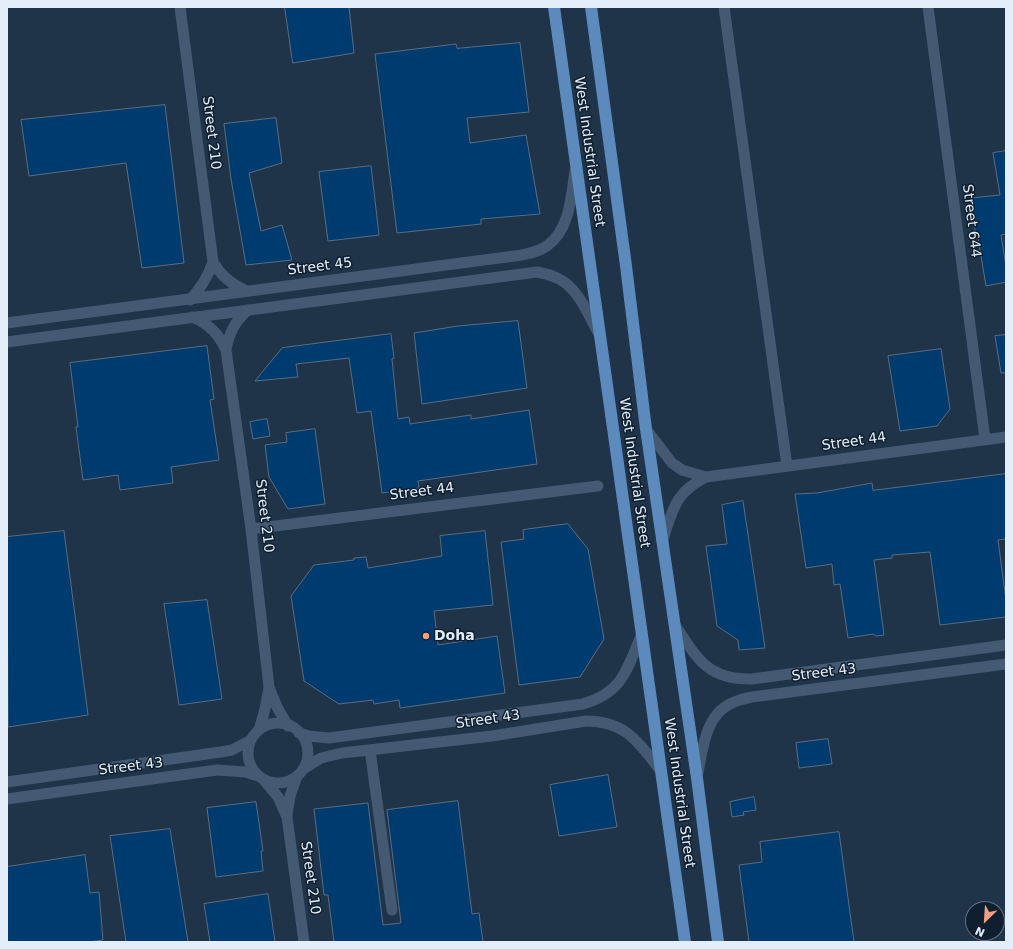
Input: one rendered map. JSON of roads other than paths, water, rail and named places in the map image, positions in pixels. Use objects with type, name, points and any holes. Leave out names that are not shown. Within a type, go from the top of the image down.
[{"type":"main road","name":"West Industrial Street","points":[[554,7],[685,942]]},
{"type":"main road","name":"West Industrial Street","points":[[591,7],[626,266],[646,429],[697,778],[718,942]]},
{"type":"street","name":"Street 210","points":[[180,7],[213,262],[223,277],[230,283],[247,291]]},
{"type":"street","points":[[724,7],[788,466]]},
{"type":"street","name":"Street 644","points":[[928,7],[985,439]]},
{"type":"street","name":"Street 45","points":[[7,323],[190,300],[535,252],[548,246],[558,236],[566,221],[570,206],[576,165]]},
{"type":"street","points":[[190,300],[202,286],[213,262]]},
{"type":"street","points":[[7,342],[537,272],[551,275],[564,282],[575,292],[601,337]]},
{"type":"street","name":"Street 210","points":[[248,310],[235,323],[227,340],[226,350],[251,529],[269,687],[277,707],[288,726]]},
{"type":"street","name":"Street 210","points":[[192,317],[201,321],[213,330],[222,341],[226,350]]},
{"type":"street","name":"Street 44","points":[[646,429],[672,463],[682,470],[706,477]]},
{"type":"street","name":"Street 44","points":[[662,542],[678,500],[685,490],[694,483],[706,477],[1006,436]]},
{"type":"street","name":"Street 44","points":[[251,529],[598,486]]},
{"type":"street","name":"Street 43","points":[[675,625],[697,657],[714,672],[736,679],[752,679],[1006,645]]},
{"type":"street","name":"Street 43","points":[[300,733],[309,736],[329,738],[590,702],[597,700],[619,683],[641,636]]},
{"type":"street","name":"Street 43","points":[[697,778],[704,743],[711,722],[718,712],[727,705],[737,701],[752,697],[1006,664]]},
{"type":"street","name":"Street 210","points":[[259,730],[269,687]]},
{"type":"street","name":"Street 43","points":[[300,772],[321,758],[331,755],[492,736],[586,721],[599,721],[612,724],[623,729],[633,737],[661,771]]},
{"type":"street","points":[[276,724],[288,726],[300,733],[306,747],[306,762],[300,772],[291,780],[278,783],[261,778],[254,771],[248,759],[248,753],[251,740],[259,730],[276,724]]},
{"type":"street","name":"Street 43","points":[[7,782],[221,752],[232,750],[251,740]]},
{"type":"street","points":[[370,750],[392,910]]},
{"type":"street","name":"Street 43","points":[[7,799],[217,770],[245,772],[261,778]]},
{"type":"street","name":"Street 210","points":[[300,772],[290,796],[287,817],[304,942]]},
{"type":"street","name":"Street 210","points":[[261,778],[278,797],[287,817]]},
{"type":"place","name":"Doha","points":[[426,636]]}]
